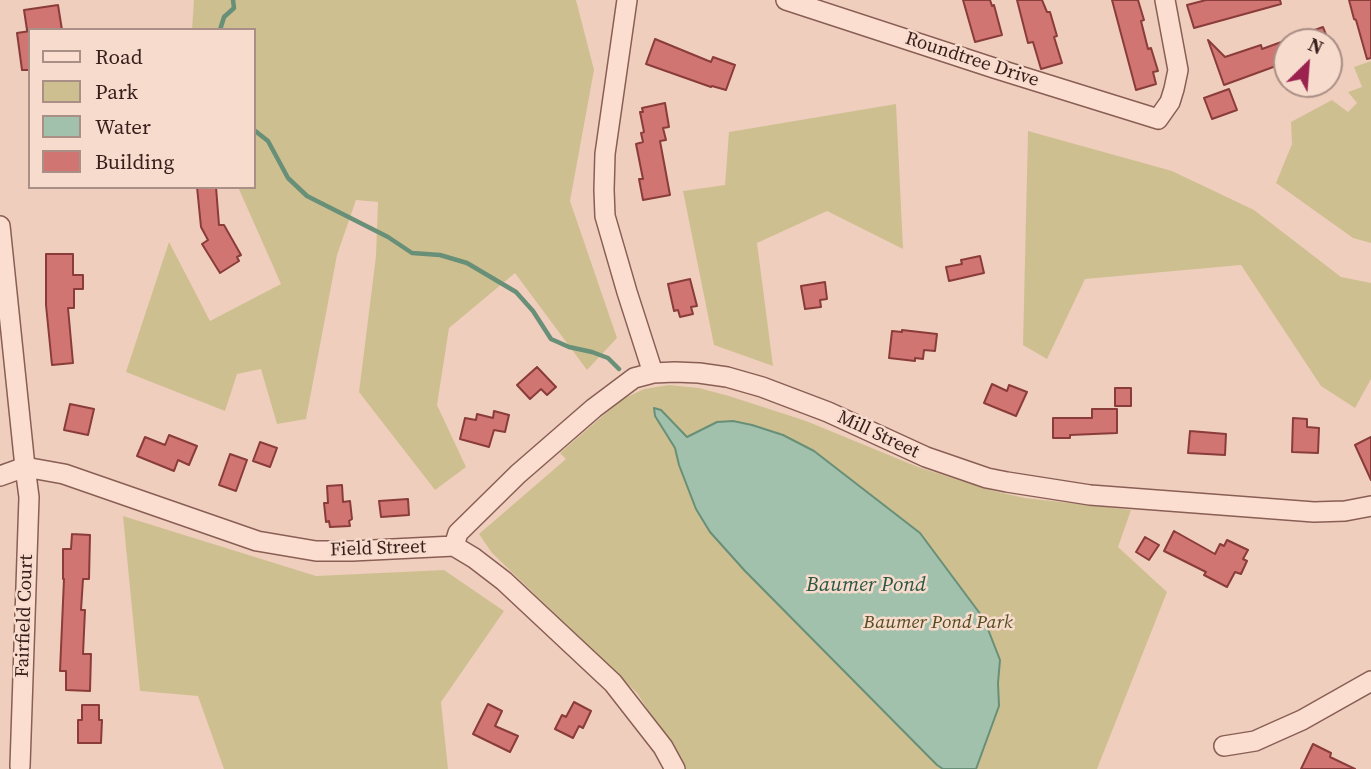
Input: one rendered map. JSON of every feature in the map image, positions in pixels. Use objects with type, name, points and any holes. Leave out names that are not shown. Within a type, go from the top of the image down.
[{"type":"street","points":[[627,0],[605,154],[605,216],[626,292],[653,373]]},
{"type":"street","name":"Roundtree Drive","points":[[786,0],[1158,119],[1170,102],[1178,70],[1165,0]]},
{"type":"street","name":"Fairfield Court","points":[[0,226],[29,497],[20,766]]},
{"type":"street","name":"Mill Street","points":[[454,546],[458,533],[518,474],[594,408],[634,378],[653,373],[675,372],[727,377],[762,387],[828,412],[926,457],[1007,482],[1090,495],[1314,512],[1345,511],[1371,506]]},
{"type":"street","name":"Field Street","points":[[0,476],[25,467],[64,474],[257,541],[316,551],[454,546],[504,581],[612,683],[663,747],[676,769]]},
{"type":"street","points":[[1224,746],[1255,741],[1301,720],[1371,681]]},
{"type":"green space","points":[[194,0],[576,0],[594,70],[570,201],[617,338],[587,370],[515,273],[449,328],[437,405],[466,467],[435,490],[359,392],[376,256],[378,202],[356,200],[337,255],[306,419],[277,424],[261,369],[237,374],[225,411],[126,372],[169,242],[210,321],[281,284],[239,189],[256,189],[256,28],[192,28]]},
{"type":"green space","points":[[1371,61],[1371,243],[1353,238],[1276,183],[1292,144],[1291,122],[1332,100],[1348,112],[1357,103],[1348,92],[1362,87],[1354,67]]},
{"type":"green space","points":[[896,104],[903,249],[827,211],[757,243],[773,366],[714,345],[683,191],[725,185],[729,132]]},
{"type":"green space","points":[[1028,131],[1172,171],[1254,210],[1341,277],[1371,283],[1371,379],[1355,408],[1321,386],[1241,265],[1085,279],[1047,359],[1023,345]]},
{"type":"green space","name":"Baumer Pond Park","points":[[669,385],[699,388],[806,421],[918,467],[994,491],[1025,498],[1131,510],[1118,547],[1167,592],[1097,769],[686,769],[637,693],[492,553],[479,534],[566,459],[560,453],[621,400],[644,389]]},
{"type":"green space","points":[[123,516],[316,576],[444,570],[504,611],[441,702],[448,769],[224,769],[198,696],[140,691]]},
{"type":"water","name":"Baumer Pond","points":[[654,408],[661,410],[687,437],[717,422],[733,421],[783,435],[814,451],[920,533],[984,619],[1000,660],[999,706],[976,769],[943,769],[937,765],[745,571],[710,532],[696,509],[675,448],[655,416]]},
{"type":"building","points":[[963,0],[990,0],[992,6],[994,5],[1002,35],[975,42]]},
{"type":"building","points":[[1017,0],[1042,0],[1047,12],[1050,12],[1062,63],[1041,69],[1033,42],[1028,43]]},
{"type":"building","points":[[1112,0],[1138,0],[1148,49],[1151,48],[1158,71],[1153,72],[1156,84],[1136,90]]},
{"type":"building","points":[[1206,0],[1280,0],[1281,4],[1194,28],[1187,5]]},
{"type":"building","points":[[1349,0],[1371,0],[1371,58],[1367,59]]},
{"type":"building","points":[[58,5],[62,28],[27,30],[24,10]]},
{"type":"building","points":[[28,31],[28,70],[22,70],[17,33]]},
{"type":"building","points":[[655,39],[711,62],[713,57],[735,65],[726,90],[646,64]]},
{"type":"building","points":[[1208,40],[1225,57],[1261,45],[1262,49],[1273,45],[1273,67],[1224,85]]},
{"type":"building","points":[[1229,89],[1237,110],[1212,119],[1204,98]]},
{"type":"building","points":[[665,103],[669,127],[663,128],[666,140],[660,141],[670,195],[643,200],[639,179],[643,179],[636,144],[643,142],[640,112],[643,112],[642,108]]},
{"type":"building","points":[[197,189],[216,189],[219,225],[224,225],[241,255],[237,257],[239,261],[220,273],[202,244],[208,240],[201,227]]},
{"type":"building","points":[[46,254],[73,254],[73,275],[83,275],[83,289],[74,289],[74,308],[68,308],[73,363],[52,365],[46,305]]},
{"type":"building","points":[[980,256],[984,273],[949,281],[946,267]]},
{"type":"building","points":[[690,279],[697,306],[691,307],[693,314],[680,317],[678,310],[674,311],[668,284]]},
{"type":"building","points":[[825,282],[827,299],[820,300],[821,307],[805,309],[801,286]]},
{"type":"building","points":[[892,331],[937,334],[935,351],[924,350],[923,359],[915,358],[915,361],[889,358]]},
{"type":"building","points":[[537,367],[556,387],[547,395],[541,389],[530,399],[517,385]]},
{"type":"building","points":[[992,384],[1007,391],[1009,385],[1027,392],[1016,416],[984,403]]},
{"type":"building","points":[[1115,388],[1131,388],[1131,406],[1115,406]]},
{"type":"building","points":[[70,404],[94,409],[88,435],[64,430]]},
{"type":"building","points":[[1092,409],[1117,409],[1117,433],[1053,438],[1053,418],[1092,418]]},
{"type":"building","points":[[494,411],[509,415],[505,432],[494,430],[489,447],[460,439],[465,418],[476,420],[477,414],[493,418]]},
{"type":"building","points":[[1293,418],[1307,419],[1307,427],[1319,428],[1318,453],[1292,452]]},
{"type":"building","points":[[1190,431],[1226,434],[1225,455],[1188,453]]},
{"type":"building","points":[[169,435],[197,446],[189,465],[178,460],[174,471],[137,456],[145,437],[165,445]]},
{"type":"building","points":[[1371,437],[1371,480],[1355,445]]},
{"type":"building","points":[[260,442],[277,448],[270,467],[253,461]]},
{"type":"building","points":[[230,454],[247,460],[236,491],[219,485]]},
{"type":"building","points":[[342,485],[343,502],[350,501],[350,526],[330,527],[329,521],[326,522],[324,503],[328,503],[327,486]]},
{"type":"building","points":[[408,499],[409,515],[381,517],[379,501]]},
{"type":"building","points":[[1174,531],[1215,554],[1220,544],[1224,546],[1227,540],[1248,550],[1243,559],[1247,561],[1241,574],[1235,572],[1227,587],[1204,575],[1206,572],[1164,551]]},
{"type":"building","points":[[72,534],[90,535],[89,579],[83,579],[81,610],[85,610],[83,654],[91,654],[90,691],[66,690],[66,671],[60,671],[63,549],[71,549]]},
{"type":"building","points":[[1145,537],[1159,545],[1149,560],[1136,552]]},
{"type":"building","points":[[574,702],[591,711],[583,728],[579,726],[573,738],[555,729],[562,715],[566,717]]},
{"type":"building","points":[[488,704],[502,711],[495,726],[518,736],[510,752],[473,734]]},
{"type":"building","points":[[82,705],[99,705],[99,720],[102,720],[101,743],[78,743],[78,720],[82,720]]},
{"type":"building","points":[[1313,744],[1331,753],[1330,757],[1355,769],[1301,769]]},
{"type":"waterway","points":[[221,28],[224,17],[234,8],[233,0]]},
{"type":"waterway","points":[[256,132],[268,141],[288,178],[307,196],[388,237],[412,253],[440,255],[467,263],[516,292],[533,311],[551,339],[608,358],[619,369]]}]
